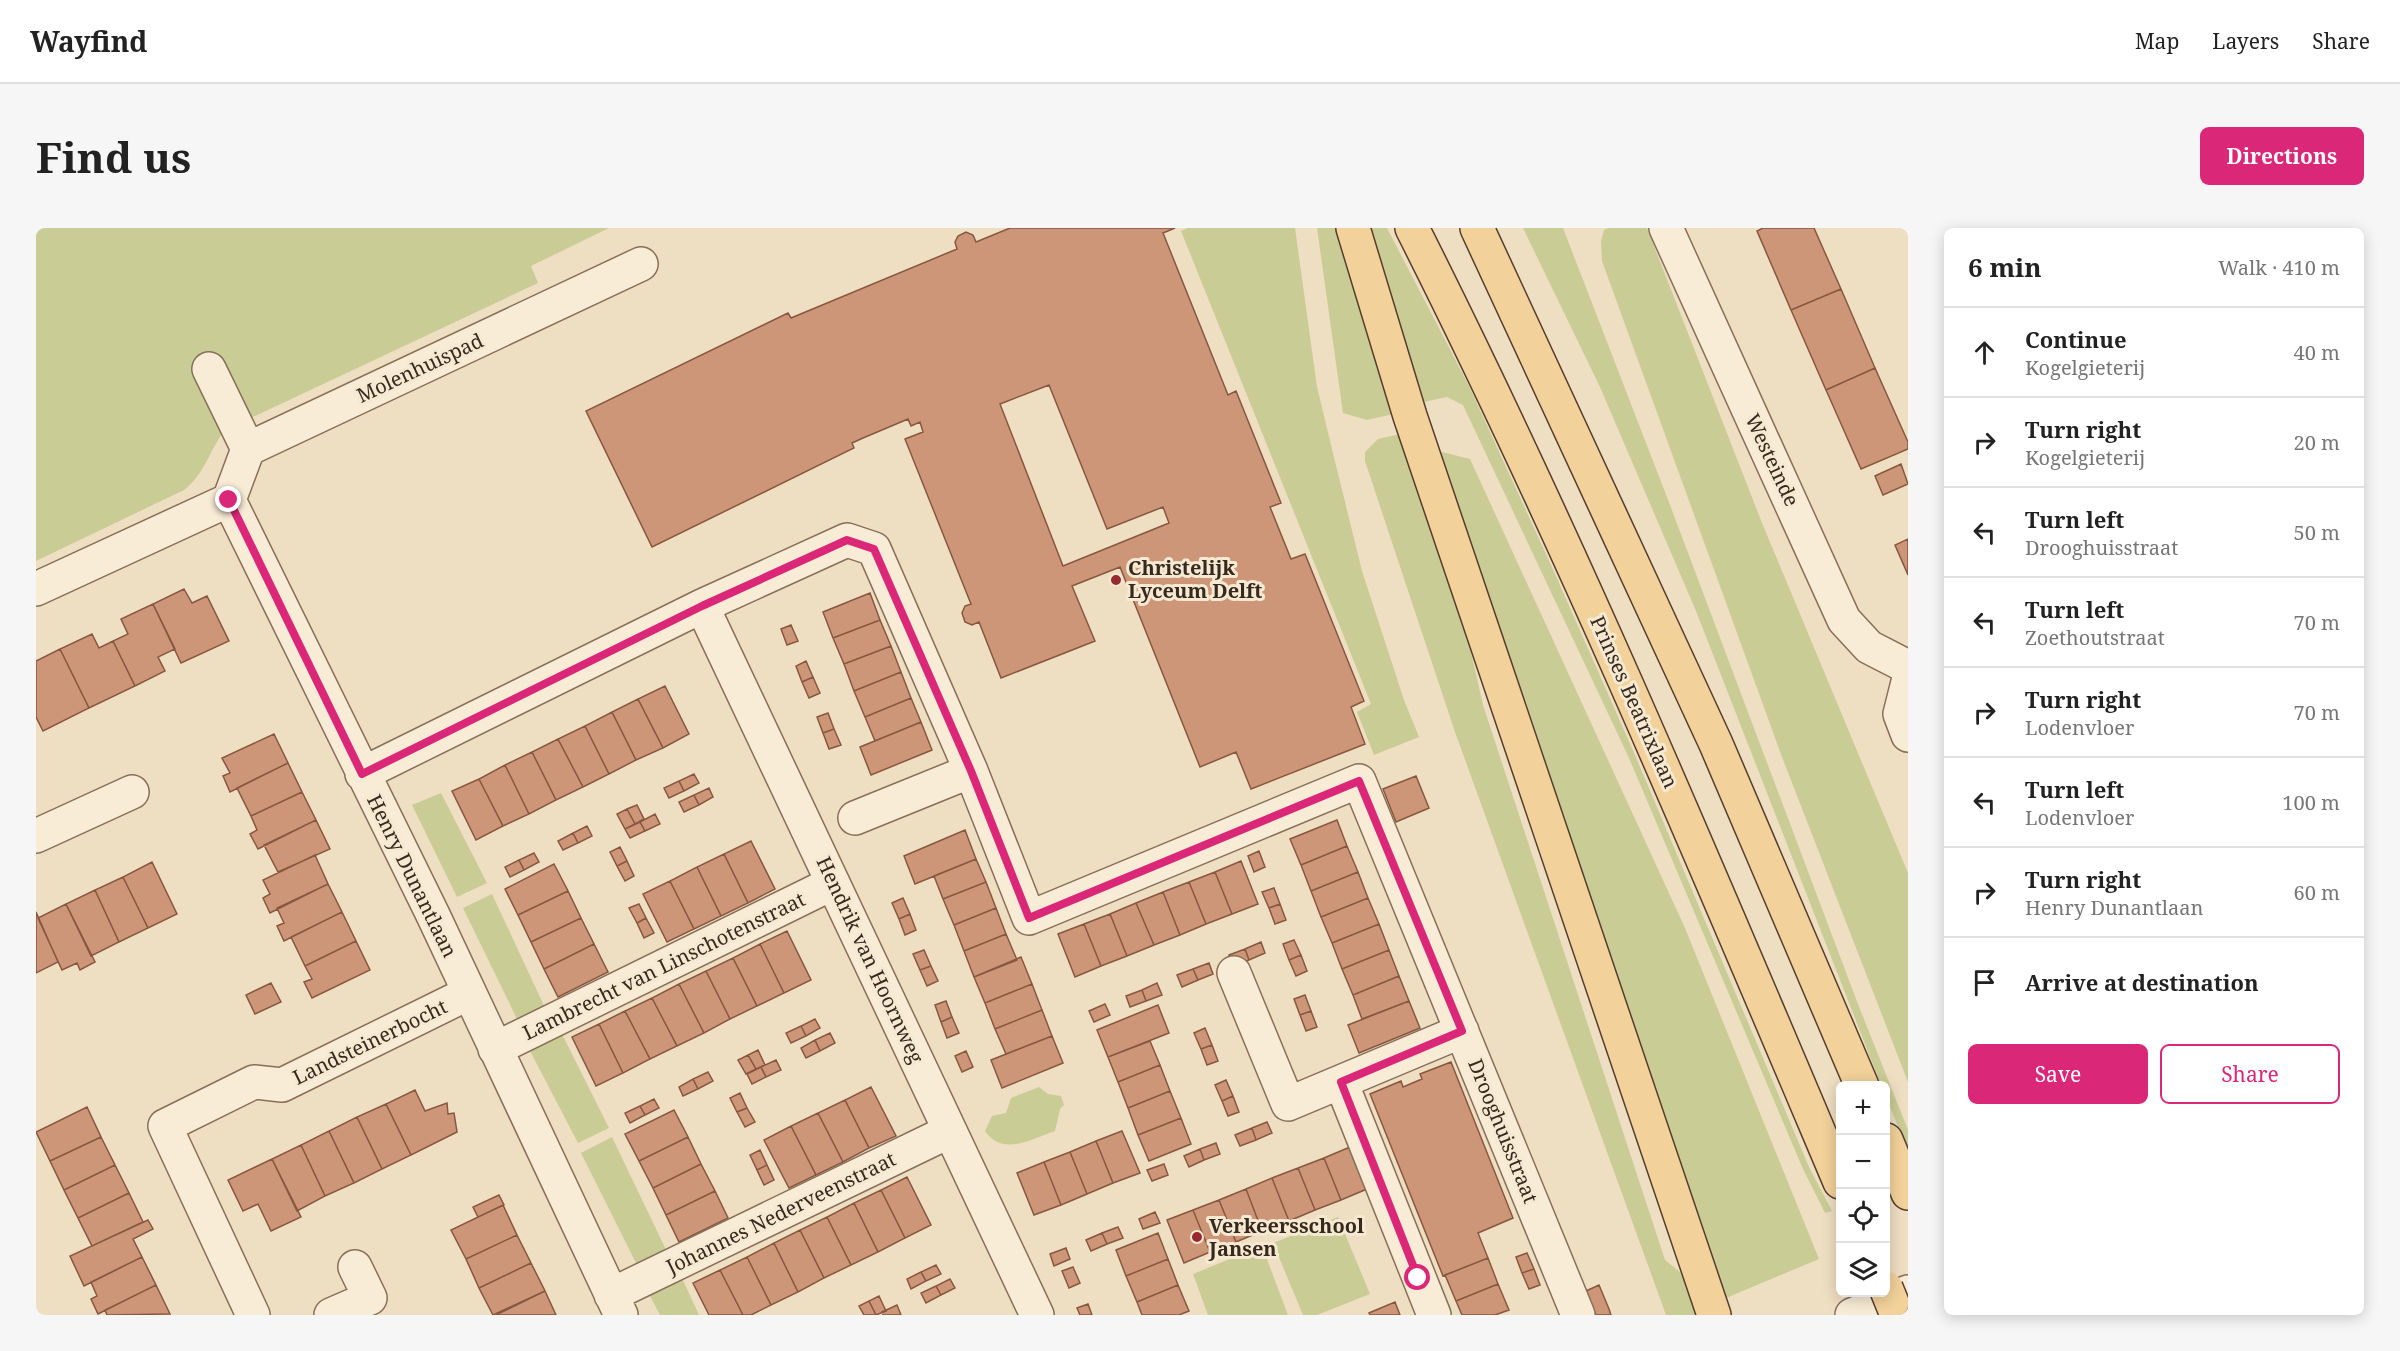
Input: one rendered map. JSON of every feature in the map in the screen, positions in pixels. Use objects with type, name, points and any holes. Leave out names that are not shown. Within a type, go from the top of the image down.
[{"type":"main road","points":[[1353,228],[1410,416],[1714,1315]]},
{"type":"main road","name":"Prinses Beatrixlaan","points":[[1412,228],[1467,337],[1663,763],[1836,1173]]},
{"type":"main road","points":[[1480,232],[1716,744],[1860,1081]]},
{"type":"main road","points":[[1890,1150],[1908,1193]]},
{"type":"main road","points":[[1890,1297],[1897,1315]]},
{"type":"street","name":"Westeinde","points":[[1666,228],[1844,620],[1869,647],[1908,667]]},
{"type":"street","name":"Molenhuispad","points":[[248,449],[641,264]]},
{"type":"street","points":[[36,589],[229,500],[248,449],[208,369]]},
{"type":"street","name":"Henry Dunantlaan","points":[[229,500],[469,993],[616,1305]]},
{"type":"street","points":[[362,774],[702,606],[847,540],[874,549],[971,771],[855,818]]},
{"type":"street","name":"Hendrik van Hoornweg","points":[[702,606],[1037,1315]]},
{"type":"street","points":[[1908,682],[1900,714],[1908,735]]},
{"type":"street","name":"Drooghuisstraat","points":[[971,771],[1029,918],[1359,781],[1578,1315]]},
{"type":"street","points":[[36,836],[132,792]]},
{"type":"street","name":"Lambrecht van Linschotenstraat","points":[[495,1049],[833,883]]},
{"type":"street","points":[[1234,973],[1288,1104],[1462,1031]]},
{"type":"street","name":"Landsteinerbocht","points":[[253,1315],[165,1126],[254,1082],[282,1085],[469,993]]},
{"type":"street","points":[[1341,1082],[1434,1315]]},
{"type":"street","name":"Johannes Nederveenstraat","points":[[616,1305],[687,1258],[950,1131]]},
{"type":"street","points":[[331,1315],[370,1298],[356,1267]]},
{"type":"street","points":[[1852,1315],[1908,1292]]},
{"type":"green space","points":[[36,228],[609,228],[531,266],[538,283],[225,430],[202,469],[184,490],[36,561]]},
{"type":"green space","points":[[1188,228],[1295,228],[1317,387],[1332,449],[1362,571],[1404,700],[1419,737],[1374,755],[1357,712],[1371,704],[1181,231]]},
{"type":"green space","points":[[1317,228],[1337,228],[1398,413],[1367,420],[1343,413]]},
{"type":"green space","points":[[1364,228],[1387,228],[1469,386],[1635,755],[1809,1167],[1832,1211],[1825,1213],[1803,1169],[1629,758],[1463,405],[1447,397],[1419,403]]},
{"type":"green space","points":[[1523,228],[1563,228],[1889,1081],[1879,1081],[1696,611],[1600,387]]},
{"type":"green space","points":[[1608,228],[1647,228],[1762,523],[1908,873],[1908,1082],[1782,757],[1602,261],[1601,241],[1604,230]]},
{"type":"green space","points":[[1405,433],[1453,572],[1483,705],[1665,1260],[1690,1280],[1703,1315],[1666,1315],[1455,732],[1365,461],[1365,452],[1378,439]]},
{"type":"green space","points":[[1438,451],[1470,459],[1685,928],[1819,1259],[1726,1298],[1627,1031]]},
{"type":"green space","points":[[441,793],[487,883],[457,897],[412,805]]},
{"type":"green space","points":[[492,894],[546,1010],[519,1023],[463,908]]},
{"type":"green space","points":[[562,1034],[609,1128],[578,1143],[529,1049]]},
{"type":"green space","points":[[1890,1085],[1908,1130],[1908,1151],[1890,1107]]},
{"type":"green space","points":[[1039,1087],[1048,1094],[1061,1096],[1064,1105],[1060,1109],[1055,1131],[1018,1144],[1009,1145],[992,1139],[985,1131],[992,1116],[1006,1113],[1011,1098]]},
{"type":"green space","points":[[612,1137],[669,1256],[639,1269],[581,1153]]},
{"type":"green space","points":[[1338,1217],[1370,1294],[1317,1315],[1303,1315],[1273,1243]]},
{"type":"green space","points":[[1262,1246],[1288,1315],[1208,1315],[1193,1274]]},
{"type":"green space","points":[[682,1278],[699,1315],[660,1315],[649,1294]]},
{"type":"building","points":[[1010,228],[1175,228],[1163,233],[1228,395],[1236,391],[1281,503],[1270,507],[1291,559],[1305,554],[1364,701],[1351,707],[1365,744],[1251,789],[1236,752],[1200,767],[1120,567],[1072,586],[1095,641],[1001,678],[979,622],[972,625],[965,622],[962,613],[965,606],[971,604],[905,439],[923,432],[920,422],[911,426],[908,419],[852,443],[854,448],[652,547],[586,411],[788,313],[791,318],[957,249],[955,242],[958,236],[966,232],[973,235],[976,242]],"holes":[[[1049,385],[1107,529],[1163,507],[1169,523],[1063,566],[1000,404]]]},
{"type":"building","points":[[1763,228],[1814,228],[1841,289],[1791,310],[1757,231]]},
{"type":"building","points":[[1841,289],[1875,368],[1826,390],[1791,310]]},
{"type":"building","points":[[1875,368],[1908,442],[1908,449],[1861,469],[1826,390]]},
{"type":"building","points":[[1901,464],[1908,484],[1883,495],[1875,476]]},
{"type":"building","points":[[1908,539],[1908,575],[1895,545]]},
{"type":"building","points":[[184,589],[192,603],[207,596],[229,641],[181,663],[153,604]]},
{"type":"building","points":[[870,593],[880,620],[833,638],[823,612]]},
{"type":"building","points":[[153,604],[175,649],[158,657],[165,671],[135,686],[113,641],[128,634],[121,619]]},
{"type":"building","points":[[880,620],[891,646],[844,664],[833,638]]},
{"type":"building","points":[[791,625],[798,641],[787,645],[781,629]]},
{"type":"building","points":[[92,634],[99,648],[113,641],[135,686],[89,708],[60,649]]},
{"type":"building","points":[[891,646],[901,672],[854,691],[844,664]]},
{"type":"building","points":[[60,649],[89,708],[43,731],[36,717],[36,661]]},
{"type":"building","points":[[806,661],[813,677],[802,682],[796,666]]},
{"type":"building","points":[[901,672],[911,698],[865,717],[854,691]]},
{"type":"building","points":[[813,677],[820,693],[809,698],[802,682]]},
{"type":"building","points":[[665,686],[689,734],[663,748],[638,699]]},
{"type":"building","points":[[911,698],[921,722],[875,741],[865,717]]},
{"type":"building","points":[[638,699],[663,748],[636,760],[612,712]]},
{"type":"building","points":[[612,712],[636,760],[609,774],[585,726]]},
{"type":"building","points":[[828,713],[834,729],[823,733],[817,717]]},
{"type":"building","points":[[921,722],[932,750],[871,775],[860,747]]},
{"type":"building","points":[[585,726],[609,774],[583,787],[558,739]]},
{"type":"building","points":[[834,729],[841,745],[829,749],[823,733]]},
{"type":"building","points":[[274,734],[288,763],[230,792],[223,776],[230,773],[222,758]]},
{"type":"building","points":[[558,739],[583,787],[556,800],[532,752]]},
{"type":"building","points":[[532,752],[556,800],[529,814],[505,765]]},
{"type":"building","points":[[288,763],[302,792],[251,816],[237,788]]},
{"type":"building","points":[[505,765],[529,814],[503,826],[479,779]]},
{"type":"building","points":[[694,774],[699,783],[684,791],[679,781]]},
{"type":"building","points":[[1416,776],[1429,808],[1396,822],[1383,789]]},
{"type":"building","points":[[479,779],[503,826],[476,840],[452,791]]},
{"type":"building","points":[[679,781],[684,791],[669,798],[664,788]]},
{"type":"building","points":[[709,788],[713,797],[699,805],[694,795]]},
{"type":"building","points":[[302,792],[316,820],[258,849],[250,834],[257,830],[251,816]]},
{"type":"building","points":[[694,795],[699,805],[684,812],[679,802]]},
{"type":"building","points":[[637,805],[644,819],[635,824],[627,809]]},
{"type":"building","points":[[627,809],[635,824],[625,829],[617,814]]},
{"type":"building","points":[[655,814],[660,824],[645,831],[640,822]]},
{"type":"building","points":[[316,820],[330,849],[278,872],[264,845]]},
{"type":"building","points":[[1337,820],[1347,846],[1301,865],[1290,839]]},
{"type":"building","points":[[640,822],[645,831],[630,838],[625,829]]},
{"type":"building","points":[[587,826],[592,836],[578,843],[573,833]]},
{"type":"building","points":[[965,830],[976,859],[915,884],[904,856]]},
{"type":"building","points":[[573,833],[578,843],[563,850],[558,841]]},
{"type":"building","points":[[751,841],[775,889],[748,903],[724,854]]},
{"type":"building","points":[[1347,846],[1358,872],[1311,891],[1301,865]]},
{"type":"building","points":[[620,847],[627,861],[617,866],[610,852]]},
{"type":"building","points":[[1259,851],[1265,867],[1254,872],[1248,856]]},
{"type":"building","points":[[534,853],[539,862],[524,870],[519,860]]},
{"type":"building","points":[[724,854],[748,903],[721,916],[697,867]]},
{"type":"building","points":[[315,855],[328,884],[270,913],[263,898],[270,894],[263,880]]},
{"type":"building","points":[[976,859],[986,882],[943,899],[934,876]]},
{"type":"building","points":[[519,860],[524,870],[510,877],[505,867]]},
{"type":"building","points":[[627,861],[634,876],[625,881],[617,866]]},
{"type":"building","points":[[1241,861],[1258,904],[1232,914],[1215,872]]},
{"type":"building","points":[[152,862],[177,914],[148,928],[123,877]]},
{"type":"building","points":[[554,864],[568,891],[518,915],[505,889]]},
{"type":"building","points":[[697,867],[721,916],[694,929],[670,881]]},
{"type":"building","points":[[1215,872],[1232,914],[1206,924],[1189,882]]},
{"type":"building","points":[[1358,872],[1368,898],[1321,917],[1311,891]]},
{"type":"building","points":[[123,877],[148,928],[119,942],[95,890]]},
{"type":"building","points":[[670,881],[694,929],[667,942],[643,894]]},
{"type":"building","points":[[986,882],[996,908],[954,925],[943,899]]},
{"type":"building","points":[[1189,882],[1206,924],[1180,935],[1163,892]]},
{"type":"building","points":[[328,884],[342,912],[284,941],[277,926],[284,923],[277,908]]},
{"type":"building","points":[[1274,888],[1280,904],[1269,908],[1262,892]]},
{"type":"building","points":[[95,890],[119,942],[91,956],[66,904]]},
{"type":"building","points":[[568,891],[581,918],[531,942],[518,915]]},
{"type":"building","points":[[1163,892],[1180,935],[1154,945],[1136,903]]},
{"type":"building","points":[[903,898],[910,914],[899,919],[892,903]]},
{"type":"building","points":[[1368,898],[1379,924],[1332,943],[1321,917]]},
{"type":"building","points":[[1136,903],[1154,945],[1127,956],[1110,914]]},
{"type":"building","points":[[66,904],[95,962],[80,970],[77,963],[62,970],[38,918]]},
{"type":"building","points":[[639,904],[646,918],[637,923],[629,908]]},
{"type":"building","points":[[1280,904],[1286,920],[1275,924],[1269,908]]},
{"type":"building","points":[[996,908],[1006,934],[964,951],[954,925]]},
{"type":"building","points":[[36,912],[58,962],[36,973]]},
{"type":"building","points":[[342,912],[356,941],[305,966],[291,937]]},
{"type":"building","points":[[910,914],[916,930],[905,935],[899,919]]},
{"type":"building","points":[[1110,914],[1127,956],[1101,966],[1084,924]]},
{"type":"building","points":[[581,918],[594,944],[544,969],[531,942]]},
{"type":"building","points":[[646,918],[654,933],[644,938],[637,923]]},
{"type":"building","points":[[1084,924],[1101,966],[1075,977],[1058,934]]},
{"type":"building","points":[[1379,924],[1389,950],[1342,969],[1332,943]]},
{"type":"building","points":[[787,931],[811,980],[784,993],[760,944]]},
{"type":"building","points":[[1006,934],[1017,960],[974,977],[964,951]]},
{"type":"building","points":[[1294,940],[1301,955],[1289,960],[1283,944]]},
{"type":"building","points":[[356,941],[370,970],[312,998],[304,982],[312,979],[305,966]]},
{"type":"building","points":[[1261,942],[1265,953],[1249,960],[1245,949]]},
{"type":"building","points":[[594,944],[608,972],[558,997],[544,969]]},
{"type":"building","points":[[760,944],[784,993],[757,1006],[733,958]]},
{"type":"building","points":[[1245,949],[1249,960],[1233,966],[1229,955]]},
{"type":"building","points":[[924,950],[931,966],[920,970],[913,954]]},
{"type":"building","points":[[1389,950],[1399,976],[1353,995],[1342,969]]},
{"type":"building","points":[[1301,955],[1307,971],[1296,976],[1289,960]]},
{"type":"building","points":[[1021,957],[1032,984],[985,1003],[974,977]]},
{"type":"building","points":[[733,958],[757,1006],[730,1019],[706,971]]},
{"type":"building","points":[[1209,963],[1213,974],[1198,980],[1193,969]]},
{"type":"building","points":[[931,966],[938,981],[927,986],[920,970]]},
{"type":"building","points":[[1193,969],[1198,980],[1182,987],[1177,975]]},
{"type":"building","points":[[706,971],[730,1019],[704,1033],[679,984]]},
{"type":"building","points":[[1399,976],[1409,1001],[1362,1019],[1353,995]]},
{"type":"building","points":[[271,983],[281,1002],[255,1014],[246,995]]},
{"type":"building","points":[[1157,983],[1162,995],[1146,1001],[1142,990]]},
{"type":"building","points":[[679,984],[704,1033],[677,1046],[652,998]]},
{"type":"building","points":[[1032,984],[1042,1010],[995,1029],[985,1003]]},
{"type":"building","points":[[1142,990],[1146,1001],[1130,1007],[1126,996]]},
{"type":"building","points":[[1305,995],[1311,1011],[1300,1015],[1294,999]]},
{"type":"building","points":[[652,998],[677,1046],[650,1059],[625,1011]]},
{"type":"building","points":[[946,1001],[952,1017],[941,1022],[935,1005]]},
{"type":"building","points":[[1409,1001],[1420,1028],[1359,1053],[1348,1025]]},
{"type":"building","points":[[1105,1004],[1110,1015],[1094,1022],[1089,1011]]},
{"type":"building","points":[[1158,1005],[1169,1033],[1108,1057],[1097,1030]]},
{"type":"building","points":[[1042,1010],[1052,1036],[1006,1054],[995,1029]]},
{"type":"building","points":[[625,1011],[650,1059],[623,1073],[599,1024]]},
{"type":"building","points":[[1311,1011],[1317,1027],[1306,1031],[1300,1015]]},
{"type":"building","points":[[952,1017],[959,1033],[947,1038],[941,1022]]},
{"type":"building","points":[[815,1019],[820,1028],[806,1036],[801,1026]]},
{"type":"building","points":[[599,1024],[623,1073],[596,1086],[572,1037]]},
{"type":"building","points":[[801,1026],[806,1036],[791,1043],[786,1033]]},
{"type":"building","points":[[1205,1028],[1212,1045],[1201,1049],[1194,1033]]},
{"type":"building","points":[[830,1033],[835,1043],[820,1051],[815,1040]]},
{"type":"building","points":[[1052,1036],[1063,1063],[1002,1088],[991,1060]]},
{"type":"building","points":[[815,1040],[820,1051],[806,1058],[801,1048]]},
{"type":"building","points":[[1150,1041],[1160,1065],[1118,1082],[1108,1057]]},
{"type":"building","points":[[1212,1045],[1218,1061],[1207,1065],[1201,1049]]},
{"type":"building","points":[[758,1050],[765,1065],[756,1069],[748,1055]]},
{"type":"building","points":[[966,1051],[973,1067],[962,1072],[955,1056]]},
{"type":"building","points":[[748,1055],[756,1069],[746,1074],[738,1060]]},
{"type":"building","points":[[776,1060],[781,1070],[766,1077],[761,1067]]},
{"type":"building","points":[[1451,1062],[1513,1218],[1478,1233],[1488,1258],[1443,1276],[1370,1094],[1401,1081],[1403,1087],[1422,1079],[1420,1074]]},
{"type":"building","points":[[1160,1065],[1170,1091],[1128,1108],[1118,1082]]},
{"type":"building","points":[[761,1067],[766,1077],[752,1084],[747,1074]]},
{"type":"building","points":[[708,1072],[713,1081],[698,1089],[693,1079]]},
{"type":"building","points":[[693,1079],[698,1089],[683,1096],[679,1087]]},
{"type":"building","points":[[1226,1080],[1233,1096],[1222,1101],[1215,1085]]},
{"type":"building","points":[[871,1087],[896,1136],[869,1148],[845,1100]]},
{"type":"building","points":[[415,1090],[425,1111],[447,1103],[448,1114],[454,1113],[457,1132],[411,1155],[386,1104]]},
{"type":"building","points":[[1170,1091],[1181,1118],[1138,1135],[1128,1108]]},
{"type":"building","points":[[740,1093],[747,1108],[737,1112],[730,1098]]},
{"type":"building","points":[[1233,1096],[1239,1112],[1228,1116],[1222,1101]]},
{"type":"building","points":[[654,1099],[659,1108],[645,1115],[640,1106]]},
{"type":"building","points":[[845,1100],[869,1148],[843,1162],[818,1113]]},
{"type":"building","points":[[386,1104],[411,1155],[382,1169],[357,1117]]},
{"type":"building","points":[[640,1106],[645,1115],[630,1123],[625,1113]]},
{"type":"building","points":[[87,1107],[101,1137],[50,1161],[36,1132]]},
{"type":"building","points":[[747,1108],[755,1122],[745,1127],[737,1112]]},
{"type":"building","points":[[674,1110],[688,1137],[639,1161],[625,1134]]},
{"type":"building","points":[[818,1113],[843,1162],[816,1175],[791,1126]]},
{"type":"building","points":[[357,1117],[382,1169],[354,1183],[329,1131]]},
{"type":"building","points":[[1181,1118],[1191,1144],[1149,1161],[1138,1135]]},
{"type":"building","points":[[1267,1122],[1272,1133],[1256,1140],[1252,1128]]},
{"type":"building","points":[[791,1126],[816,1175],[789,1188],[764,1140]]},
{"type":"building","points":[[1252,1128],[1256,1140],[1240,1146],[1235,1135]]},
{"type":"building","points":[[329,1131],[354,1183],[325,1196],[301,1145]]},
{"type":"building","points":[[1122,1131],[1140,1173],[1113,1183],[1096,1141]]},
{"type":"building","points":[[101,1137],[115,1165],[64,1190],[50,1161]]},
{"type":"building","points":[[688,1137],[701,1164],[653,1188],[639,1161]]},
{"type":"building","points":[[1096,1141],[1113,1183],[1087,1194],[1070,1152]]},
{"type":"building","points":[[1216,1143],[1220,1154],[1204,1160],[1200,1149]]},
{"type":"building","points":[[301,1145],[325,1196],[297,1211],[272,1159]]},
{"type":"building","points":[[1350,1147],[1367,1189],[1341,1200],[1324,1158]]},
{"type":"building","points":[[1200,1149],[1204,1160],[1189,1167],[1184,1156]]},
{"type":"building","points":[[760,1150],[767,1165],[757,1170],[750,1155]]},
{"type":"building","points":[[1070,1152],[1087,1194],[1061,1205],[1044,1162]]},
{"type":"building","points":[[1324,1158],[1341,1200],[1315,1210],[1298,1168]]},
{"type":"building","points":[[272,1159],[301,1217],[271,1231],[258,1204],[243,1211],[228,1180]]},
{"type":"building","points":[[1044,1162],[1061,1205],[1034,1215],[1017,1173]]},
{"type":"building","points":[[701,1164],[715,1191],[666,1215],[653,1188]]},
{"type":"building","points":[[1164,1164],[1168,1175],[1152,1181],[1147,1170]]},
{"type":"building","points":[[115,1165],[129,1193],[78,1218],[64,1190]]},
{"type":"building","points":[[767,1165],[774,1180],[764,1185],[757,1170]]},
{"type":"building","points":[[1298,1168],[1315,1210],[1289,1221],[1272,1178]]},
{"type":"building","points":[[907,1177],[931,1225],[905,1238],[881,1190]]},
{"type":"building","points":[[1272,1178],[1289,1221],[1262,1231],[1246,1189]]},
{"type":"building","points":[[1246,1189],[1262,1231],[1236,1242],[1219,1200]]},
{"type":"building","points":[[881,1190],[905,1238],[878,1252],[854,1203]]},
{"type":"building","points":[[715,1191],[728,1218],[679,1242],[666,1215]]},
{"type":"building","points":[[129,1193],[143,1222],[92,1246],[78,1218]]},
{"type":"building","points":[[499,1195],[504,1205],[478,1217],[473,1207]]},
{"type":"building","points":[[1219,1200],[1236,1242],[1210,1252],[1193,1210]]},
{"type":"building","points":[[854,1203],[878,1252],[851,1265],[827,1217]]},
{"type":"building","points":[[503,1205],[517,1235],[466,1259],[451,1230]]},
{"type":"building","points":[[1193,1210],[1210,1252],[1184,1263],[1167,1220]]},
{"type":"building","points":[[1155,1212],[1160,1223],[1143,1229],[1139,1219]]},
{"type":"building","points":[[827,1217],[851,1265],[824,1278],[800,1230]]},
{"type":"building","points":[[148,1220],[153,1229],[133,1239],[142,1257],[84,1286],[70,1256]]},
{"type":"building","points":[[1118,1227],[1123,1238],[1107,1244],[1102,1233]]},
{"type":"building","points":[[800,1230],[824,1278],[798,1292],[774,1243]]},
{"type":"building","points":[[1102,1233],[1107,1244],[1091,1251],[1086,1240]]},
{"type":"building","points":[[1158,1233],[1168,1259],[1126,1276],[1116,1250]]},
{"type":"building","points":[[517,1235],[531,1263],[479,1288],[466,1259]]},
{"type":"building","points":[[774,1243],[798,1292],[771,1305],[747,1257]]},
{"type":"building","points":[[1066,1248],[1070,1259],[1054,1266],[1050,1254]]},
{"type":"building","points":[[1527,1253],[1534,1269],[1522,1273],[1516,1257]]},
{"type":"building","points":[[142,1257],[156,1285],[98,1314],[91,1299],[97,1296],[91,1282]]},
{"type":"building","points":[[747,1257],[771,1305],[751,1315],[743,1315],[720,1270]]},
{"type":"building","points":[[1488,1258],[1498,1284],[1456,1301],[1445,1275]]},
{"type":"building","points":[[1168,1259],[1178,1285],[1137,1302],[1126,1276]]},
{"type":"building","points":[[531,1263],[545,1291],[493,1315],[479,1288]]},
{"type":"building","points":[[936,1265],[941,1274],[926,1281],[921,1272]]},
{"type":"building","points":[[1073,1267],[1080,1283],[1069,1288],[1062,1271]]},
{"type":"building","points":[[1534,1269],[1540,1285],[1529,1289],[1522,1273]]},
{"type":"building","points":[[720,1270],[743,1315],[709,1315],[693,1283]]},
{"type":"building","points":[[921,1272],[926,1281],[911,1289],[907,1279]]},
{"type":"building","points":[[950,1279],[955,1288],[941,1295],[936,1286]]},
{"type":"building","points":[[1498,1284],[1509,1310],[1495,1315],[1462,1315],[1456,1301]]},
{"type":"building","points":[[156,1285],[170,1314],[107,1315],[105,1310]]},
{"type":"building","points":[[1178,1285],[1189,1311],[1179,1315],[1142,1315],[1137,1302]]},
{"type":"building","points":[[1599,1285],[1611,1315],[1596,1315],[1586,1291]]},
{"type":"building","points":[[936,1286],[941,1295],[926,1303],[921,1293]]},
{"type":"building","points":[[545,1291],[556,1315],[496,1315]]},
{"type":"building","points":[[879,1296],[886,1311],[876,1315],[869,1301]]},
{"type":"building","points":[[869,1301],[876,1315],[864,1315],[859,1306]]},
{"type":"building","points":[[1395,1302],[1400,1315],[1370,1315],[1369,1313]]},
{"type":"building","points":[[1088,1304],[1092,1315],[1080,1315],[1077,1308]]},
{"type":"building","points":[[897,1305],[901,1315],[883,1315],[882,1312]]},
{"type":"place","name":"Christelijk Lyceum Delft","points":[[1116,580]]},
{"type":"place","name":"Verkeersschool Jansen","points":[[1197,1237]]},
{"type":"route","points":[[229,500],[362,774],[702,606],[756,584],[847,540],[874,549],[971,771],[1029,918],[1234,835],[1359,781],[1462,1031],[1341,1082],[1418,1278]]}]
